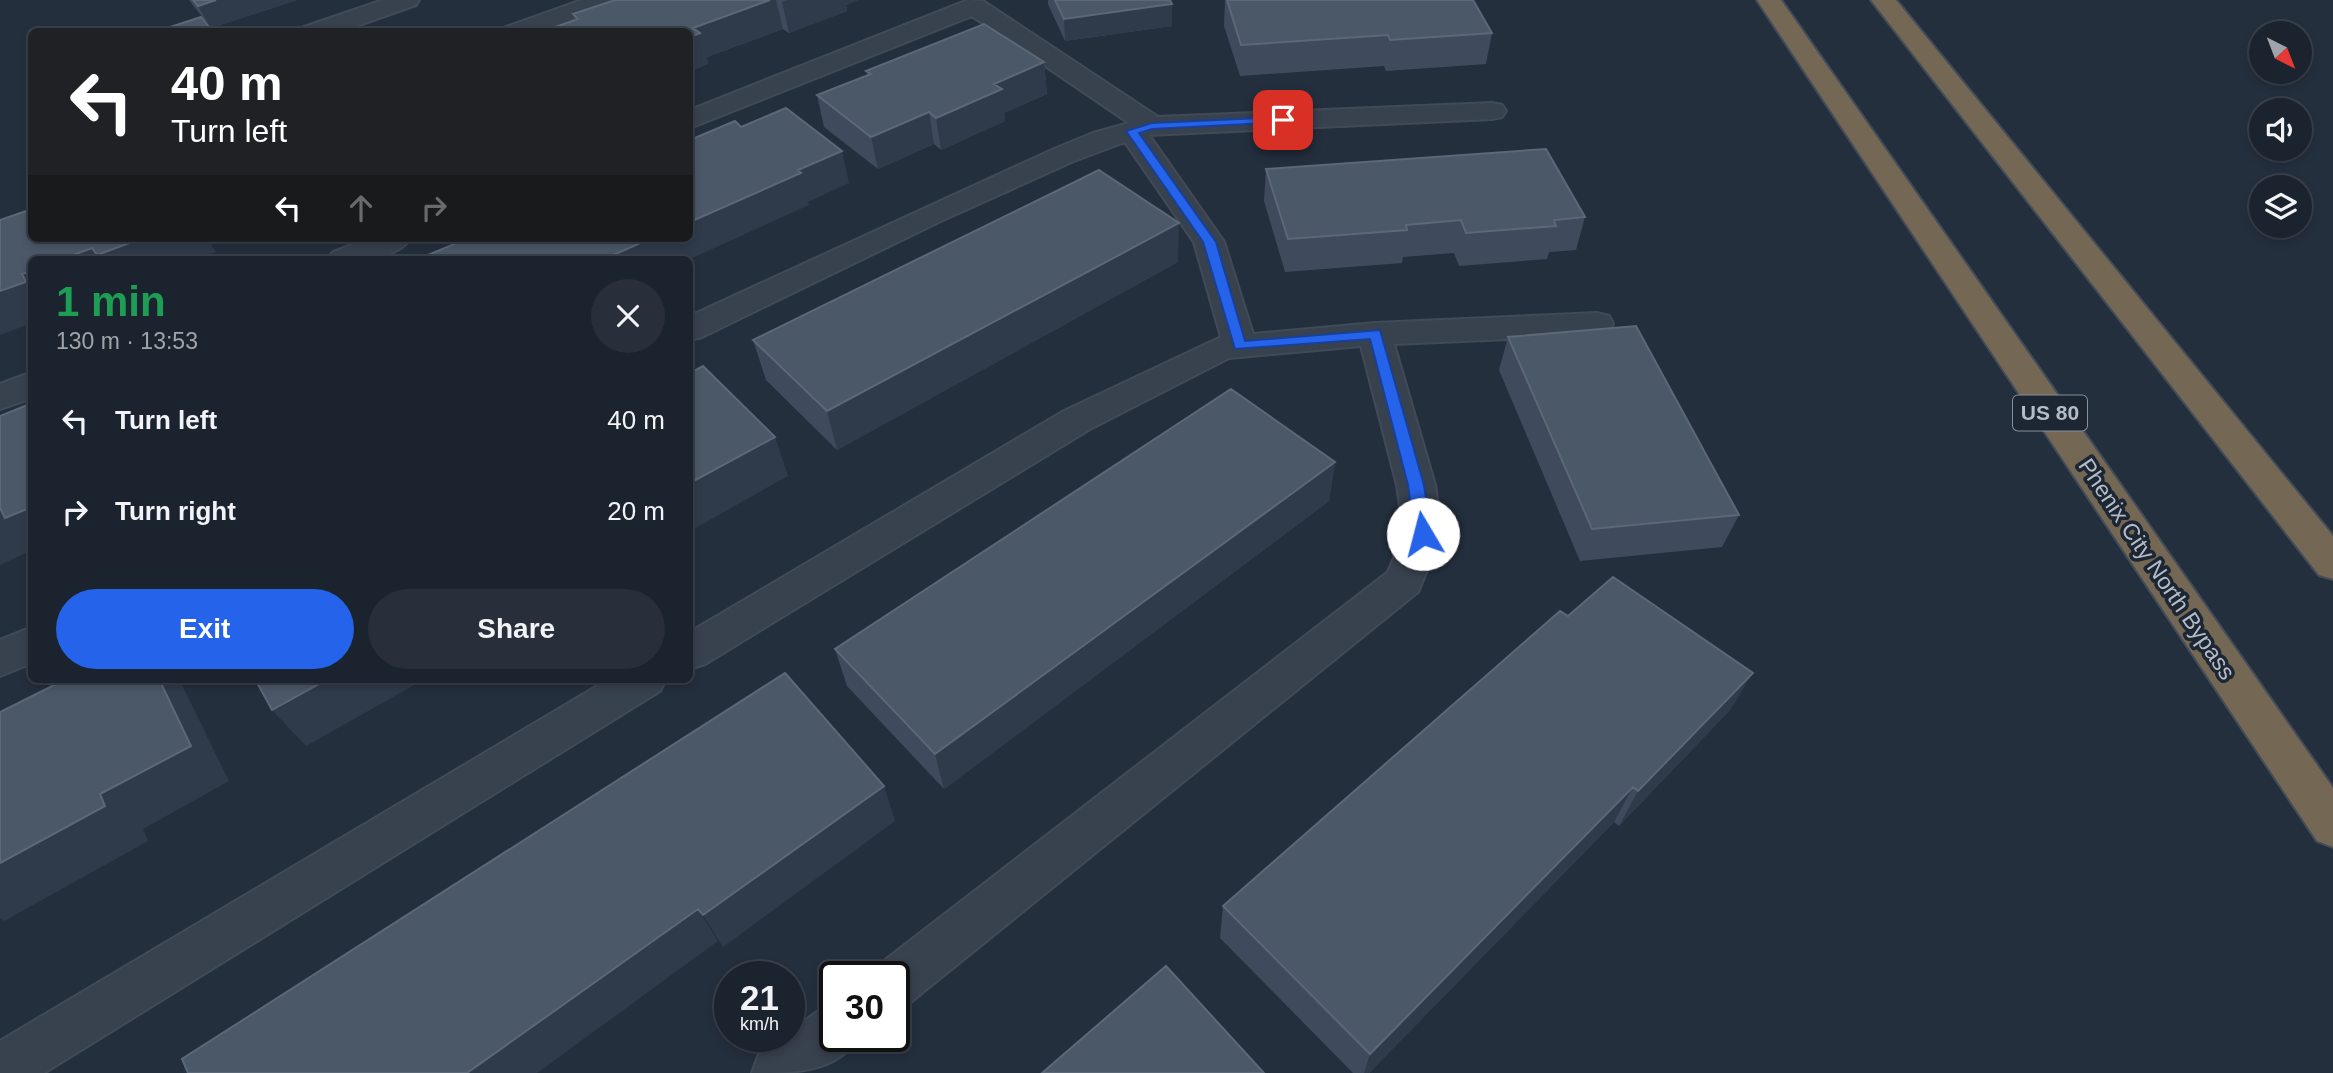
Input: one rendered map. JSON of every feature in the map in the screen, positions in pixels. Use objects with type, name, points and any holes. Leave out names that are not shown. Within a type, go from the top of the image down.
[{"type":"highway","name":"Phenix City North Bypass","points":[[1769,0],[2333,826]]},
{"type":"highway","points":[[1883,0],[2333,564]]},
{"type":"street","points":[[325,28],[407,0]]},
{"type":"street","points":[[526,28],[606,0]]},
{"type":"street","points":[[693,119],[973,3],[1142,129],[1209,242],[1240,346]]},
{"type":"street","points":[[693,328],[944,208],[1103,139],[1142,129],[1492,111]]},
{"type":"street","points":[[351,256],[386,242]]},
{"type":"street","points":[[693,650],[1077,420],[1222,348],[1376,334],[1597,324]]},
{"type":"street","points":[[910,971],[1404,581],[1423,534],[1416,485],[1376,334]]},
{"type":"street","points":[[0,397],[28,386]]},
{"type":"street","points":[[0,659],[28,646]]},
{"type":"street","points":[[0,1070],[638,683]]},
{"type":"street","points":[[778,1073],[819,1042]]},
{"type":"building","points":[[193,0],[216,0],[198,6]]},
{"type":"building","points":[[615,0],[770,0],[693,28],[552,28],[578,19],[573,14]]},
{"type":"building","points":[[1055,0],[1170,0],[1172,4],[1064,19]]},
{"type":"building","points":[[1227,0],[1473,0],[1492,33],[1390,40],[1388,35],[1241,45]]},
{"type":"building","points":[[201,17],[210,28],[167,28]]},
{"type":"building","points":[[984,24],[1044,62],[994,84],[1002,89],[936,118],[929,112],[871,137],[817,95],[871,74],[866,71]]},
{"type":"building","points":[[786,108],[842,151],[798,170],[801,173],[693,221],[693,139],[735,121],[741,127]]},
{"type":"building","points":[[1546,149],[1585,217],[1554,220],[1556,226],[1466,233],[1461,220],[1406,225],[1407,230],[1288,239],[1266,169]]},
{"type":"building","points":[[1099,170],[1179,223],[827,411],[753,340]]},
{"type":"building","points":[[28,210],[28,242],[132,242],[97,255],[92,248],[71,256],[28,256],[28,272],[22,274],[26,282],[0,291],[0,220]]},
{"type":"building","points":[[459,242],[643,242],[611,256],[425,256]]},
{"type":"building","points":[[1636,326],[1739,515],[1592,529],[1508,337]]},
{"type":"building","points":[[703,366],[775,437],[693,481],[693,371]]},
{"type":"building","points":[[1231,389],[1335,462],[935,754],[835,649]]},
{"type":"building","points":[[28,405],[28,509],[5,518],[0,508],[0,416]]},
{"type":"building","points":[[1613,577],[1753,673],[1638,791],[1633,787],[1370,1054],[1223,906],[1560,611],[1568,616]]},
{"type":"building","points":[[785,673],[884,786],[703,915],[698,909],[467,1073],[188,1073],[182,1059]]},
{"type":"building","points":[[58,683],[161,683],[191,746],[100,794],[105,806],[0,863],[0,712]]},
{"type":"building","points":[[257,683],[321,683],[272,710]]},
{"type":"building","points":[[1166,966],[1264,1073],[1042,1073]]},
{"type":"route","points":[[1283,120],[1152,126],[1132,131],[1209,242],[1240,346],[1376,334],[1416,485],[1423,534]]}]
